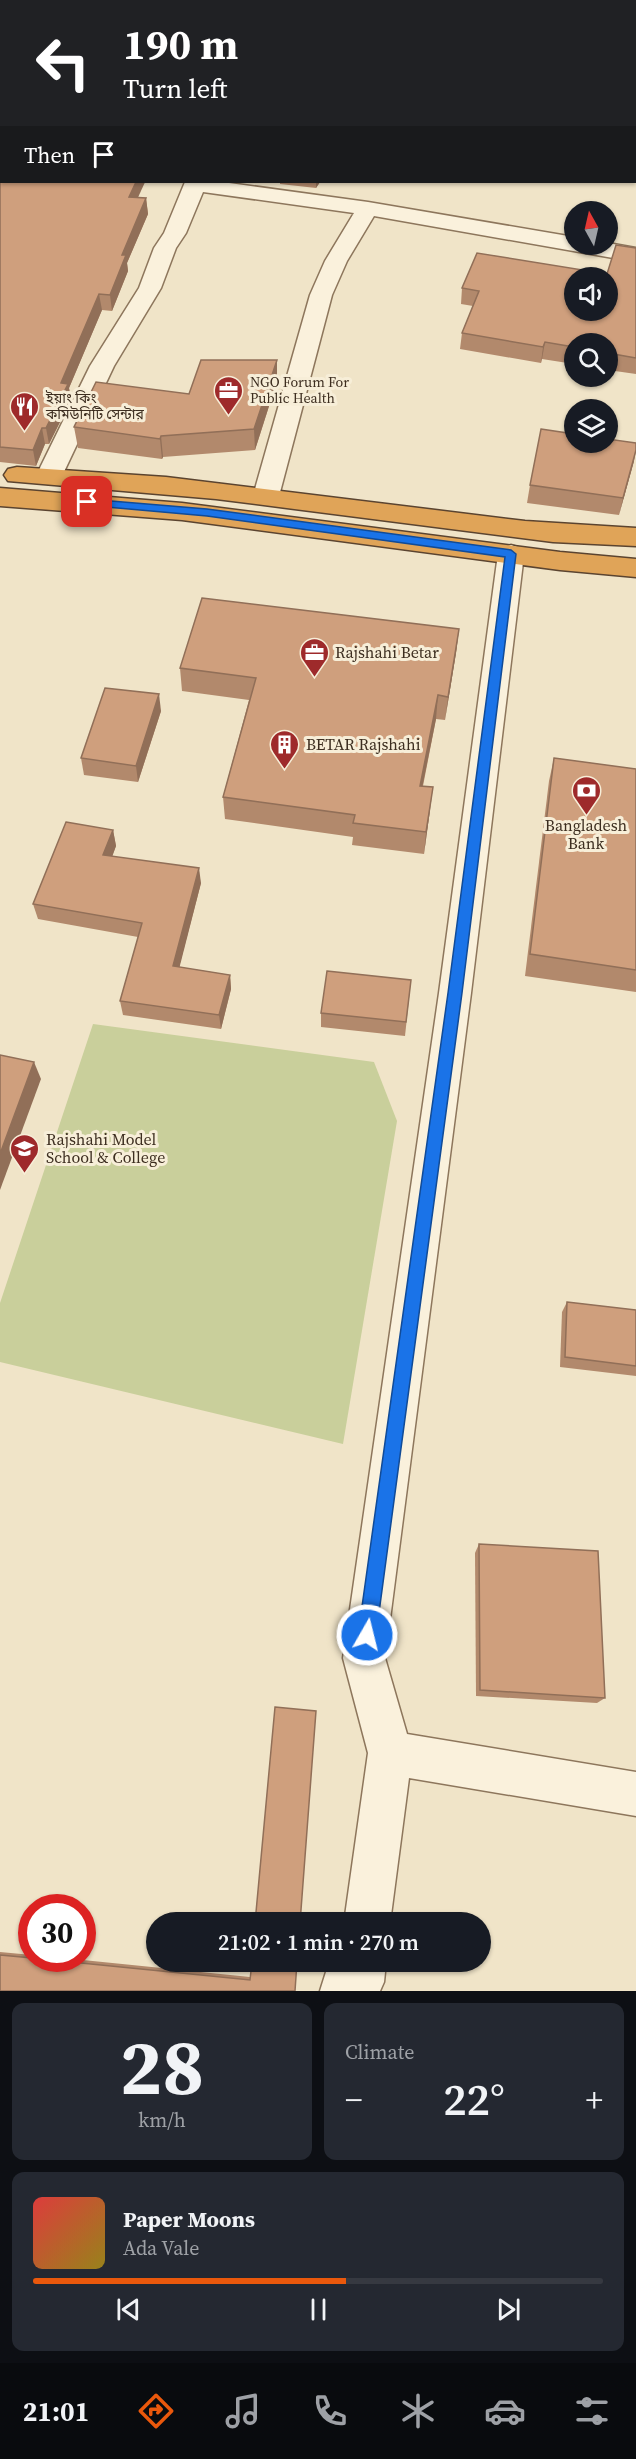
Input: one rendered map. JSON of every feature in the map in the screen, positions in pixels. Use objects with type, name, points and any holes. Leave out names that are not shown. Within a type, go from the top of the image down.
[{"type":"highway","points":[[0,475],[156,483],[510,528],[609,537],[636,537]]},
{"type":"highway","points":[[0,497],[207,513],[511,554],[636,568]]},
{"type":"street","points":[[50,476],[102,366],[150,288],[165,248],[175,233],[195,183],[368,208],[564,242]]},
{"type":"street","points":[[266,496],[321,295],[336,261],[368,208]]},
{"type":"street","points":[[618,252],[636,255]]},
{"type":"street","points":[[369,1912],[390,1753],[364,1659],[455,993],[511,554]]},
{"type":"street","points":[[390,1753],[636,1794]]},
{"type":"green space","points":[[93,1024],[374,1062],[397,1121],[343,1444],[0,1362],[0,1303]]},
{"type":"building","points":[[0,183],[136,183],[129,197],[146,198],[122,255],[126,255],[110,295],[99,294],[61,383],[68,384],[46,428],[42,428],[33,450],[0,447]]},
{"type":"building","points":[[618,245],[636,248],[636,358],[618,355],[618,333],[564,333],[564,345],[545,342],[543,347],[462,333],[479,291],[462,288],[477,253],[564,267],[564,321],[618,321],[618,267],[609,267],[613,255],[618,255]]},
{"type":"building","points":[[201,360],[277,360],[254,429],[161,436],[160,439],[74,427],[96,382],[189,394]]},
{"type":"building","points":[[541,429],[564,432],[564,453],[618,453],[618,440],[636,443],[623,498],[530,485]]},
{"type":"building","points":[[202,598],[459,629],[448,697],[438,695],[420,786],[433,787],[426,832],[353,823],[355,815],[223,797],[256,678],[180,668]]},
{"type":"building","points":[[105,688],[159,694],[136,766],[81,758]]},
{"type":"building","points":[[554,758],[636,769],[636,970],[530,954]]},
{"type":"building","points":[[66,822],[113,830],[103,855],[199,868],[173,966],[230,975],[219,1015],[120,1001],[142,923],[33,904]]},
{"type":"building","points":[[327,971],[411,980],[406,1022],[321,1013]]},
{"type":"building","points":[[0,1055],[34,1062],[0,1154]]},
{"type":"building","points":[[567,1302],[636,1310],[636,1366],[565,1357]]},
{"type":"building","points":[[479,1544],[598,1551],[605,1698],[480,1690]]},
{"type":"building","points":[[275,1707],[316,1711],[301,1912],[256,1912]]},
{"type":"building","points":[[0,1955],[18,1957],[18,1972],[96,1972],[96,1965],[146,1970],[146,1972],[170,1972],[250,1980],[251,1972],[296,1972],[295,1991],[0,1991]]},
{"type":"place","name":"NGO Forum For Public Health","points":[[229,416]]},
{"type":"place","name":"ইয়াং কিং কমিউনিটি সেন্টার","points":[[25,432]]},
{"type":"place","name":"Rajshahi Betar","points":[[314,678]]},
{"type":"place","name":"BETAR Rajshahi","points":[[285,770]]},
{"type":"place","name":"Bangladesh Bank","points":[[586,816]]},
{"type":"place","name":"Rajshahi Model School & College","points":[[25,1174]]},
{"type":"route","points":[[87,502],[207,513],[511,554],[455,993],[367,1635]]}]
